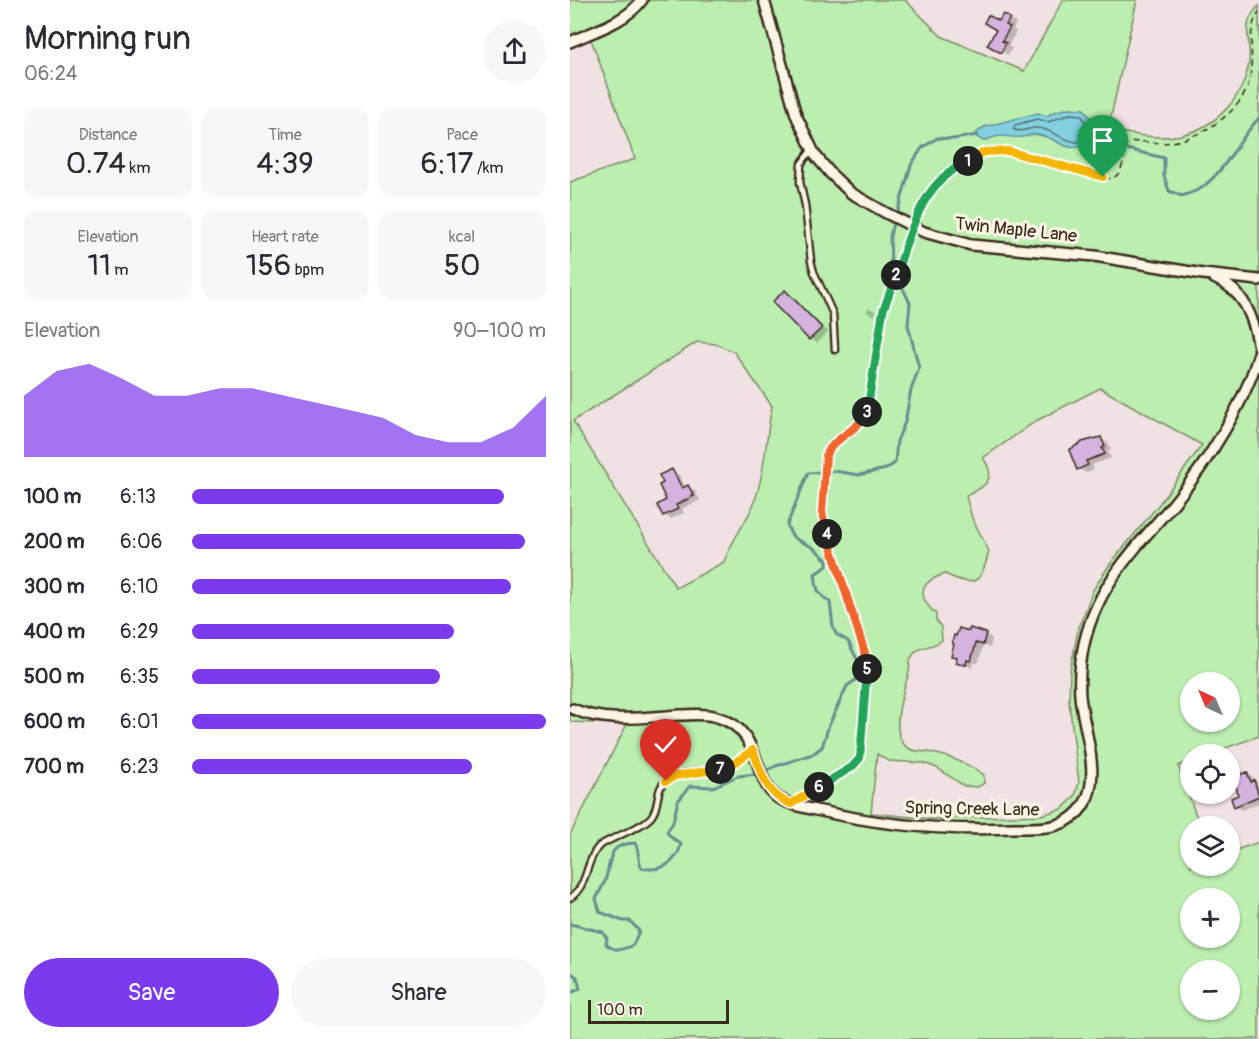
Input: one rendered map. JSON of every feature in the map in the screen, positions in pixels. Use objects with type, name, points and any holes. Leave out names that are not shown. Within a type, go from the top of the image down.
[{"type":"street","points":[[570,42],[623,17],[642,0]]},
{"type":"street","name":"Twin Maple Lane","points":[[764,0],[796,115],[812,148],[831,174],[851,193],[912,226],[944,239],[971,245],[1095,256],[1203,274],[1259,280]]},
{"type":"street","points":[[1203,274],[1223,282],[1244,300],[1255,323],[1259,347]]},
{"type":"street","name":"Spring Creek Lane","points":[[1249,384],[1259,353]]},
{"type":"street","name":"Spring Creek Lane","points":[[573,709],[585,714],[608,718],[706,714],[724,719],[742,731],[753,750],[768,788],[774,796],[791,804],[870,821],[944,829],[1049,827],[1068,820],[1077,813],[1088,796],[1092,778],[1080,698],[1080,678],[1084,641],[1100,599],[1113,577],[1198,473],[1249,384],[1259,371]]},
{"type":"lane","points":[[812,148],[801,164],[800,182],[811,261],[833,314],[835,350]]},
{"type":"lane","points":[[570,898],[579,891],[598,846],[644,824],[657,808],[660,786],[666,781],[692,772],[727,768],[753,750]]},
{"type":"path","points":[[791,804],[852,767],[861,753],[867,666],[822,512],[826,460],[829,448],[852,430],[867,413],[883,311],[920,206],[940,179],[954,167],[984,152],[1008,151],[1078,168],[1110,179],[1118,176],[1123,166],[1126,144],[1141,141],[1164,143],[1188,139],[1204,131],[1238,102],[1248,86],[1251,67],[1250,34],[1259,12]]},
{"type":"green space","points":[[570,0],[905,0],[941,36],[1024,71],[1063,0],[1137,0],[1108,130],[1163,137],[1194,131],[1217,118],[1227,109],[1246,75],[1249,62],[1249,20],[1259,6],[1259,736],[1237,744],[1180,744],[1180,765],[1178,766],[1180,804],[1192,804],[1196,816],[1180,816],[1180,876],[1240,876],[1240,849],[1259,842],[1259,1039],[570,1039],[570,835],[627,724],[570,722],[570,182],[635,159],[589,34],[570,42]],"holes":[[[697,342],[716,344],[734,352],[772,406],[763,467],[751,511],[724,562],[676,588],[573,421]],[[1100,388],[1202,445],[1160,503],[1110,564],[1093,590],[1078,630],[1070,671],[1069,701],[1079,783],[1075,796],[1062,809],[1041,815],[931,819],[871,813],[877,754],[889,761],[924,763],[937,768],[964,786],[978,787],[984,783],[984,775],[978,771],[951,758],[912,750],[903,743],[899,735],[899,713],[911,658],[917,651],[942,640],[941,627],[936,620],[936,614],[925,601],[923,590],[925,585],[936,577],[945,574],[956,579],[971,581],[976,580],[983,570],[989,551],[972,518],[966,496],[987,482],[989,472],[983,458],[1036,421]]]},
{"type":"water","points":[[1069,108],[1084,109],[1094,123],[1091,141],[1083,146],[1064,146],[1047,137],[1036,135],[999,136],[983,141],[974,135],[984,127],[1038,113],[1047,116]]},
{"type":"building","points":[[1003,14],[1010,18],[1006,25],[1010,27],[1002,41],[1006,43],[1001,53],[987,45],[996,30],[984,23],[988,15],[999,21]]},
{"type":"building","points":[[785,290],[822,328],[809,340],[772,302]]},
{"type":"building","points":[[1101,437],[1105,454],[1086,461],[1088,465],[1077,470],[1069,450],[1082,442]]},
{"type":"building","points":[[672,469],[682,488],[688,485],[694,496],[676,505],[678,509],[663,516],[657,505],[666,500],[659,485],[663,483],[659,475]]},
{"type":"building","points":[[959,628],[969,631],[970,628],[986,633],[983,645],[976,643],[971,661],[967,660],[966,665],[956,662],[957,657],[951,656],[954,635],[956,636]]},
{"type":"building","points":[[1247,772],[1251,782],[1254,780],[1259,796],[1234,807],[1233,804],[1240,804],[1240,775]]},
{"type":"waterway","points":[[1089,140],[1164,158],[1164,176],[1169,191],[1182,196],[1200,189],[1209,182],[1259,118]]},
{"type":"waterway","points":[[898,211],[911,165],[922,148],[937,138],[954,139],[977,135]]},
{"type":"waterway","points":[[891,266],[890,236],[893,223]]},
{"type":"waterway","points":[[570,924],[603,932],[607,939],[606,944],[613,948],[622,949],[633,945],[639,931],[630,921],[623,921],[600,912],[596,899],[605,881],[615,850],[619,846],[635,843],[642,868],[656,869],[667,865],[676,856],[681,844],[667,832],[673,822],[678,801],[690,786],[713,787],[738,776],[758,774],[813,754],[822,747],[829,725],[847,686],[857,679],[859,663],[848,641],[836,634],[830,602],[822,596],[817,587],[815,574],[827,566],[827,560],[814,548],[794,537],[787,525],[808,473],[834,471],[859,475],[886,469],[895,463],[897,441],[905,422],[911,390],[919,368],[908,325],[910,303],[898,278]]},
{"type":"waterway","points":[[570,972],[577,977],[580,989],[570,993]]},
{"type":"route","points":[[666,781],[692,772],[727,768],[753,750],[768,788],[774,796],[791,804],[852,767],[860,758],[867,666],[865,653],[824,524],[822,512],[826,455],[829,448],[863,420],[867,413],[883,311],[920,206],[940,179],[954,167],[984,152],[1008,151],[1078,168],[1103,177]]}]
